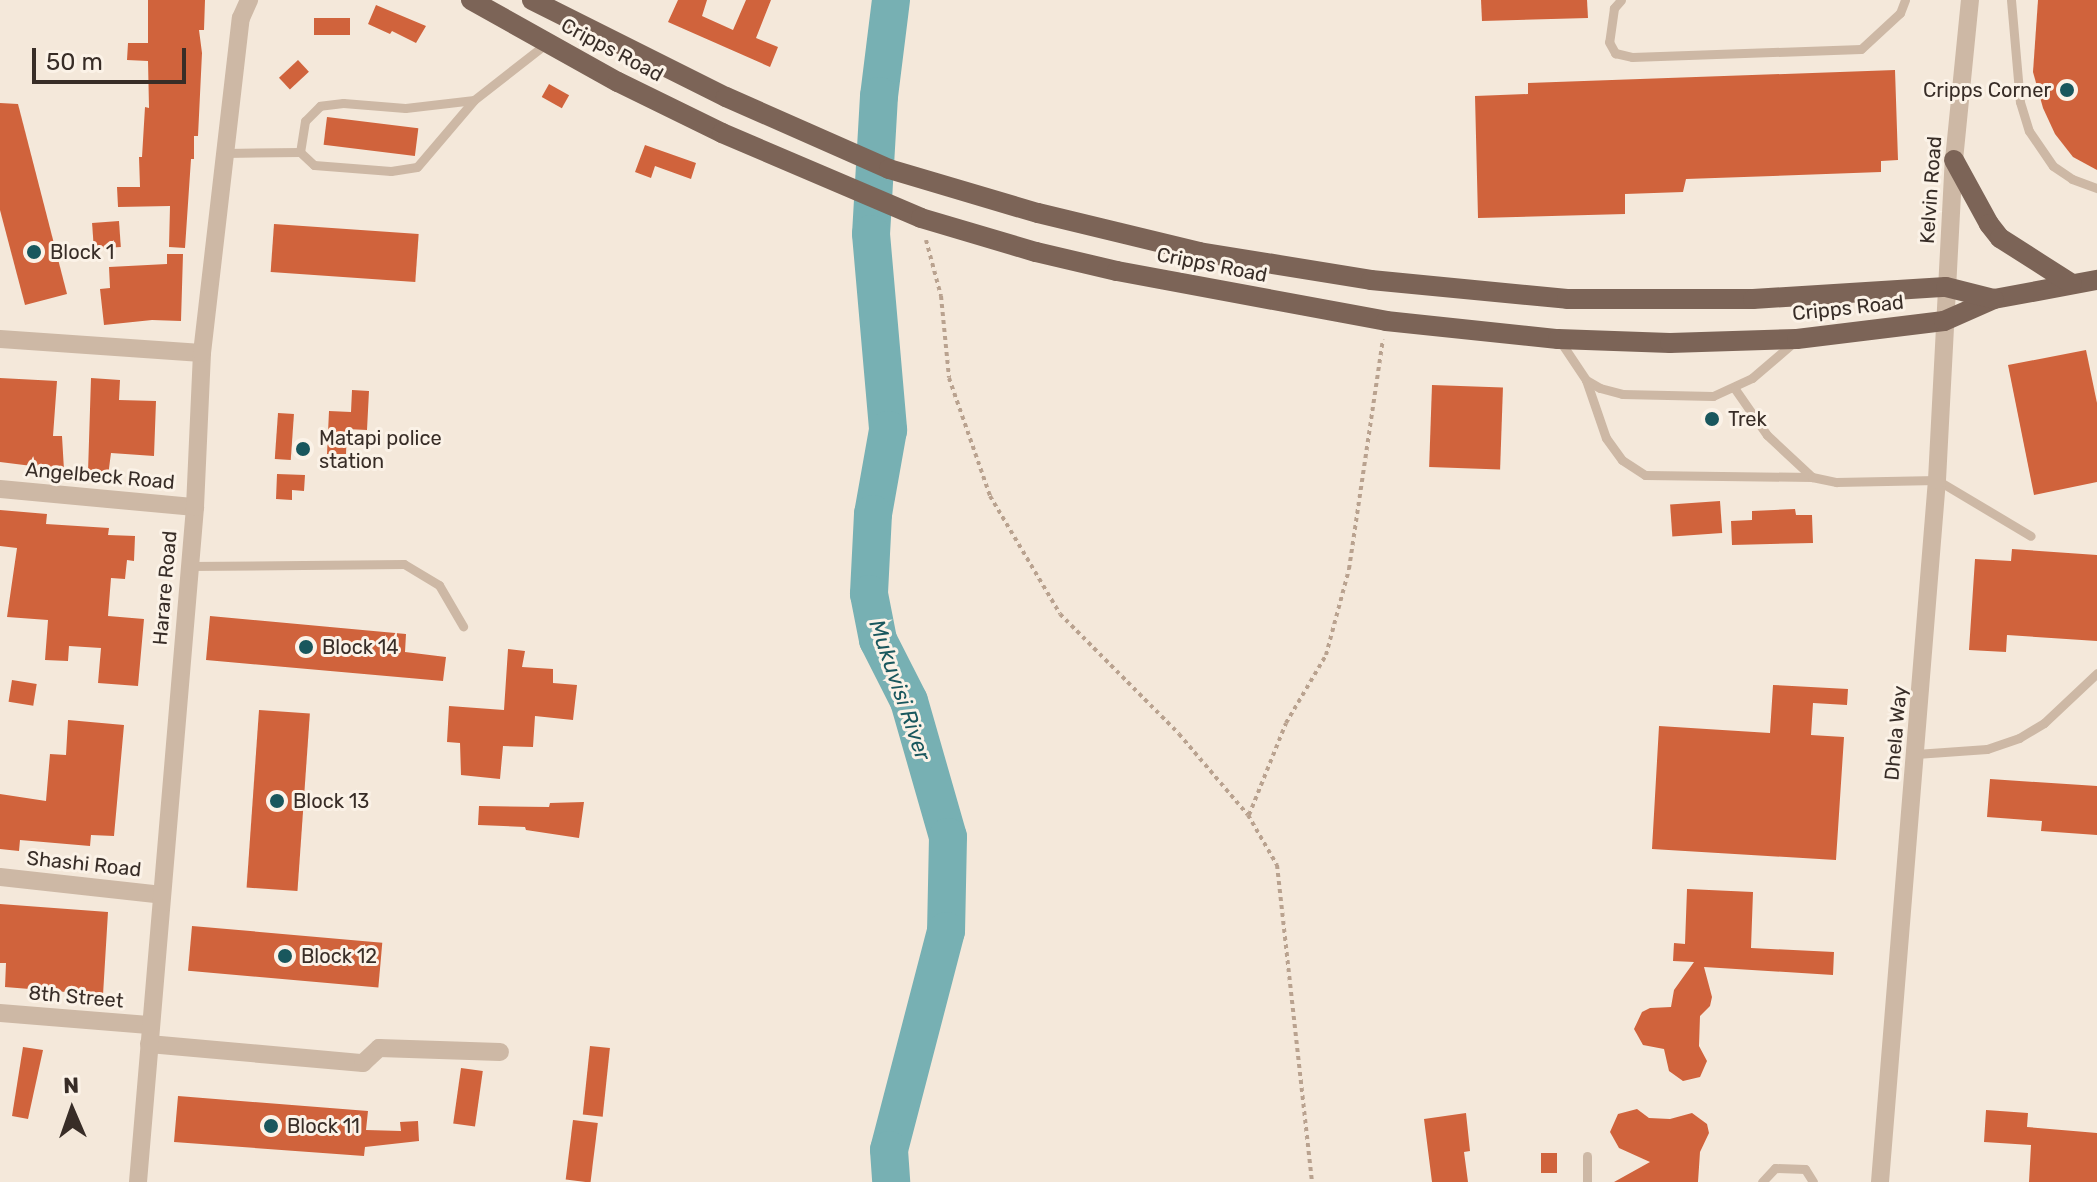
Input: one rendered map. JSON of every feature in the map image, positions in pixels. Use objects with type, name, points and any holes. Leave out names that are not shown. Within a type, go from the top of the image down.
[{"type":"main road","name":"Cripps Road","points":[[471,0],[547,43],[722,133],[892,208],[1036,252],[1117,271],[1386,321],[1558,339],[1670,343],[1797,339],[1944,321],[1994,299],[2097,280]]},
{"type":"main road","name":"Cripps Road","points":[[532,0],[726,97],[889,169],[1038,213],[1199,252],[1371,280],[1621,300],[1842,296],[1946,287],[1994,299]]},
{"type":"main road","points":[[1954,160],[2000,238],[2072,284]]},
{"type":"street","name":"Harare Road","points":[[138,1182],[195,507],[202,353],[241,18],[249,0]]},
{"type":"street","name":"Kelvin Road","points":[[1946,287],[1954,160],[1970,0]]},
{"type":"street","name":"Dhela Way","points":[[1880,1182],[1937,480],[1946,287]]},
{"type":"street","points":[[0,339],[202,353]]},
{"type":"street","name":"Angelbeck Road","points":[[0,489],[195,507]]},
{"type":"street","name":"Shashi Road","points":[[0,877],[162,895]]},
{"type":"street","name":"8th Street","points":[[0,1013],[149,1025]]},
{"type":"street","points":[[149,1044],[363,1063],[379,1048],[500,1052]]},
{"type":"lane","points":[[1621,0],[1614,8],[1609,42],[1615,53],[1632,57],[1861,49],[1873,34],[1890,24],[1905,0]]},
{"type":"lane","points":[[2011,0],[2020,102],[2029,131],[2053,166],[2072,179],[2097,188]]},
{"type":"lane","points":[[474,100],[405,108],[343,103],[320,106],[305,121],[300,152],[304,160],[314,165],[406,171],[417,167],[474,100],[547,43]]},
{"type":"lane","points":[[225,153],[300,152]]},
{"type":"lane","points":[[1558,339],[1586,380],[1606,438],[1622,460],[1645,475],[1812,477],[1836,482],[1937,480],[2031,536]]},
{"type":"lane","points":[[1586,380],[1622,394],[1713,396],[1735,389],[1797,339]]},
{"type":"lane","points":[[1735,389],[1767,435],[1812,477]]},
{"type":"lane","points":[[189,566],[404,564],[439,585],[463,626]]},
{"type":"lane","points":[[1916,754],[1987,749],[2019,738],[2044,723],[2097,673]]},
{"type":"lane","points":[[1587,1156],[1587,1182]]},
{"type":"lane","points":[[1762,1182],[1775,1168],[1805,1169],[1813,1182]]},
{"type":"path","points":[[921,218],[941,296],[949,378],[990,496],[1060,614],[1169,723],[1248,815],[1277,865],[1312,1182]]},
{"type":"path","points":[[1248,815],[1286,723],[1326,655],[1349,569],[1386,321]]},
{"type":"building","points":[[148,0],[205,0],[204,30],[199,30],[202,53],[198,136],[194,136],[194,159],[191,159],[185,248],[169,247],[170,206],[118,207],[117,187],[140,187],[139,157],[142,157],[145,107],[149,108],[148,61],[127,60],[128,43],[148,43]]},
{"type":"building","points":[[678,0],[707,0],[702,16],[733,30],[746,0],[771,0],[756,38],[778,47],[770,67],[668,22]]},
{"type":"building","points":[[1481,0],[1587,0],[1588,18],[1482,21]]},
{"type":"building","name":"Cripps Corner","points":[[2038,0],[2097,0],[2097,170],[2073,157],[2055,134],[2043,108],[2033,72]]},
{"type":"building","points":[[376,5],[426,26],[416,43],[368,24]]},
{"type":"building","points":[[314,18],[350,18],[350,35],[314,35]]},
{"type":"building","points":[[298,60],[309,72],[290,89],[279,78]]},
{"type":"building","points":[[1895,70],[1898,160],[1881,161],[1881,172],[1686,179],[1683,192],[1625,194],[1625,214],[1478,218],[1475,96],[1528,94],[1528,83]]},
{"type":"building","points":[[549,84],[569,95],[562,108],[542,97]]},
{"type":"building","name":"Block 1","points":[[0,103],[18,104],[67,294],[25,305],[0,210]]},
{"type":"building","points":[[327,117],[418,128],[415,156],[324,145]]},
{"type":"building","points":[[645,145],[696,163],[691,179],[655,166],[651,178],[635,172]]},
{"type":"building","points":[[119,221],[121,247],[94,249],[92,223]]},
{"type":"building","points":[[274,224],[419,234],[415,282],[271,272]]},
{"type":"building","points":[[167,254],[183,254],[181,321],[152,320],[104,325],[100,289],[110,288],[109,267],[167,264]]},
{"type":"building","points":[[2086,350],[2097,403],[2097,482],[2034,495],[2008,365]]},
{"type":"building","points":[[0,378],[57,381],[53,436],[62,436],[64,470],[0,462]]},
{"type":"building","points":[[91,378],[120,380],[119,400],[156,401],[154,456],[111,453],[108,476],[88,472]]},
{"type":"building","points":[[1432,385],[1503,387],[1500,469],[1429,467]]},
{"type":"building","points":[[352,390],[369,391],[367,430],[347,429],[346,454],[327,454],[329,411],[351,412]]},
{"type":"building","points":[[278,413],[294,414],[291,460],[275,459]]},
{"type":"building","points":[[277,474],[305,475],[304,491],[292,490],[292,500],[276,499]]},
{"type":"building","points":[[1720,501],[1722,533],[1672,536],[1670,504]]},
{"type":"building","points":[[1795,509],[1796,515],[1812,515],[1813,543],[1732,545],[1731,521],[1752,520],[1752,511]]},
{"type":"building","points":[[0,510],[47,514],[46,524],[109,528],[108,535],[135,536],[134,561],[127,560],[125,579],[111,578],[108,616],[144,619],[138,686],[98,683],[101,648],[69,646],[68,661],[45,660],[48,620],[7,617],[17,548],[0,546]]},
{"type":"building","points":[[2012,549],[2097,555],[2097,641],[2007,635],[2006,652],[1969,650],[1975,559],[2011,561]]},
{"type":"building","name":"Block 14","points":[[210,616],[406,634],[405,652],[446,657],[443,681],[206,660]]},
{"type":"building","points":[[508,649],[525,651],[522,667],[553,669],[553,683],[577,685],[573,720],[535,716],[533,747],[503,746],[500,779],[461,775],[460,743],[447,742],[449,706],[504,710]]},
{"type":"building","points":[[12,680],[37,684],[33,706],[9,702]]},
{"type":"building","points":[[1773,685],[1848,689],[1847,705],[1813,703],[1811,735],[1844,737],[1836,860],[1652,849],[1659,726],[1770,733]]},
{"type":"building","name":"Block 13","points":[[259,710],[310,714],[297,891],[247,888]]},
{"type":"building","points":[[68,720],[124,725],[114,836],[91,835],[90,846],[20,840],[19,851],[0,849],[0,794],[46,801],[50,754],[66,755]]},
{"type":"building","points":[[1990,779],[2097,786],[2097,835],[2041,831],[2042,821],[1987,817]]},
{"type":"building","points":[[584,802],[579,838],[526,830],[525,827],[478,825],[479,806],[549,807],[550,803]]},
{"type":"building","points":[[1687,889],[1753,892],[1751,948],[1834,952],[1833,975],[1704,967],[1712,997],[1710,1006],[1700,1016],[1699,1046],[1707,1061],[1700,1077],[1683,1081],[1669,1071],[1664,1049],[1643,1045],[1634,1029],[1642,1012],[1650,1008],[1671,1007],[1674,990],[1694,962],[1673,961],[1674,943],[1685,944]]},
{"type":"building","points":[[0,904],[108,912],[103,995],[5,987],[6,963],[0,963]]},
{"type":"building","name":"Block 12","points":[[192,926],[382,943],[378,987],[188,971]]},
{"type":"building","points":[[590,1046],[610,1048],[603,1117],[583,1115]]},
{"type":"building","points":[[23,1047],[43,1050],[28,1119],[12,1116]]},
{"type":"building","points":[[461,1068],[483,1071],[475,1127],[453,1123]]},
{"type":"building","name":"Block 11","points":[[178,1096],[368,1111],[366,1130],[401,1131],[400,1122],[418,1121],[419,1141],[365,1147],[364,1156],[174,1142]]},
{"type":"building","points":[[1637,1109],[1649,1118],[1670,1119],[1692,1113],[1707,1124],[1709,1133],[1700,1152],[1698,1182],[1614,1182],[1650,1162],[1619,1148],[1610,1132],[1618,1114]]},
{"type":"building","points":[[1986,1110],[2028,1113],[2027,1127],[2097,1133],[2097,1182],[2029,1182],[2031,1145],[1984,1142]]},
{"type":"building","points":[[1466,1113],[1470,1151],[1464,1152],[1468,1182],[1432,1182],[1424,1119]]},
{"type":"building","points":[[573,1120],[598,1123],[591,1182],[566,1180]]},
{"type":"building","points":[[1541,1153],[1557,1153],[1557,1173],[1541,1173]]},
{"type":"waterway","name":"Mukuvisi River","points":[[891,0],[879,96],[871,234],[888,430],[873,514],[869,594],[878,640],[909,701],[948,837],[946,931],[889,1150],[891,1182]]},
{"type":"place","name":"Cripps Corner","points":[[2067,90]]},
{"type":"place","name":"Block 1","points":[[34,252]]},
{"type":"place","name":"Trek","points":[[1712,419]]},
{"type":"place","name":"Matapi police station","points":[[303,449]]},
{"type":"place","name":"Block 14","points":[[306,647]]},
{"type":"place","name":"Block 13","points":[[277,801]]},
{"type":"place","name":"Block 12","points":[[285,956]]},
{"type":"place","name":"Block 11","points":[[271,1126]]}]
